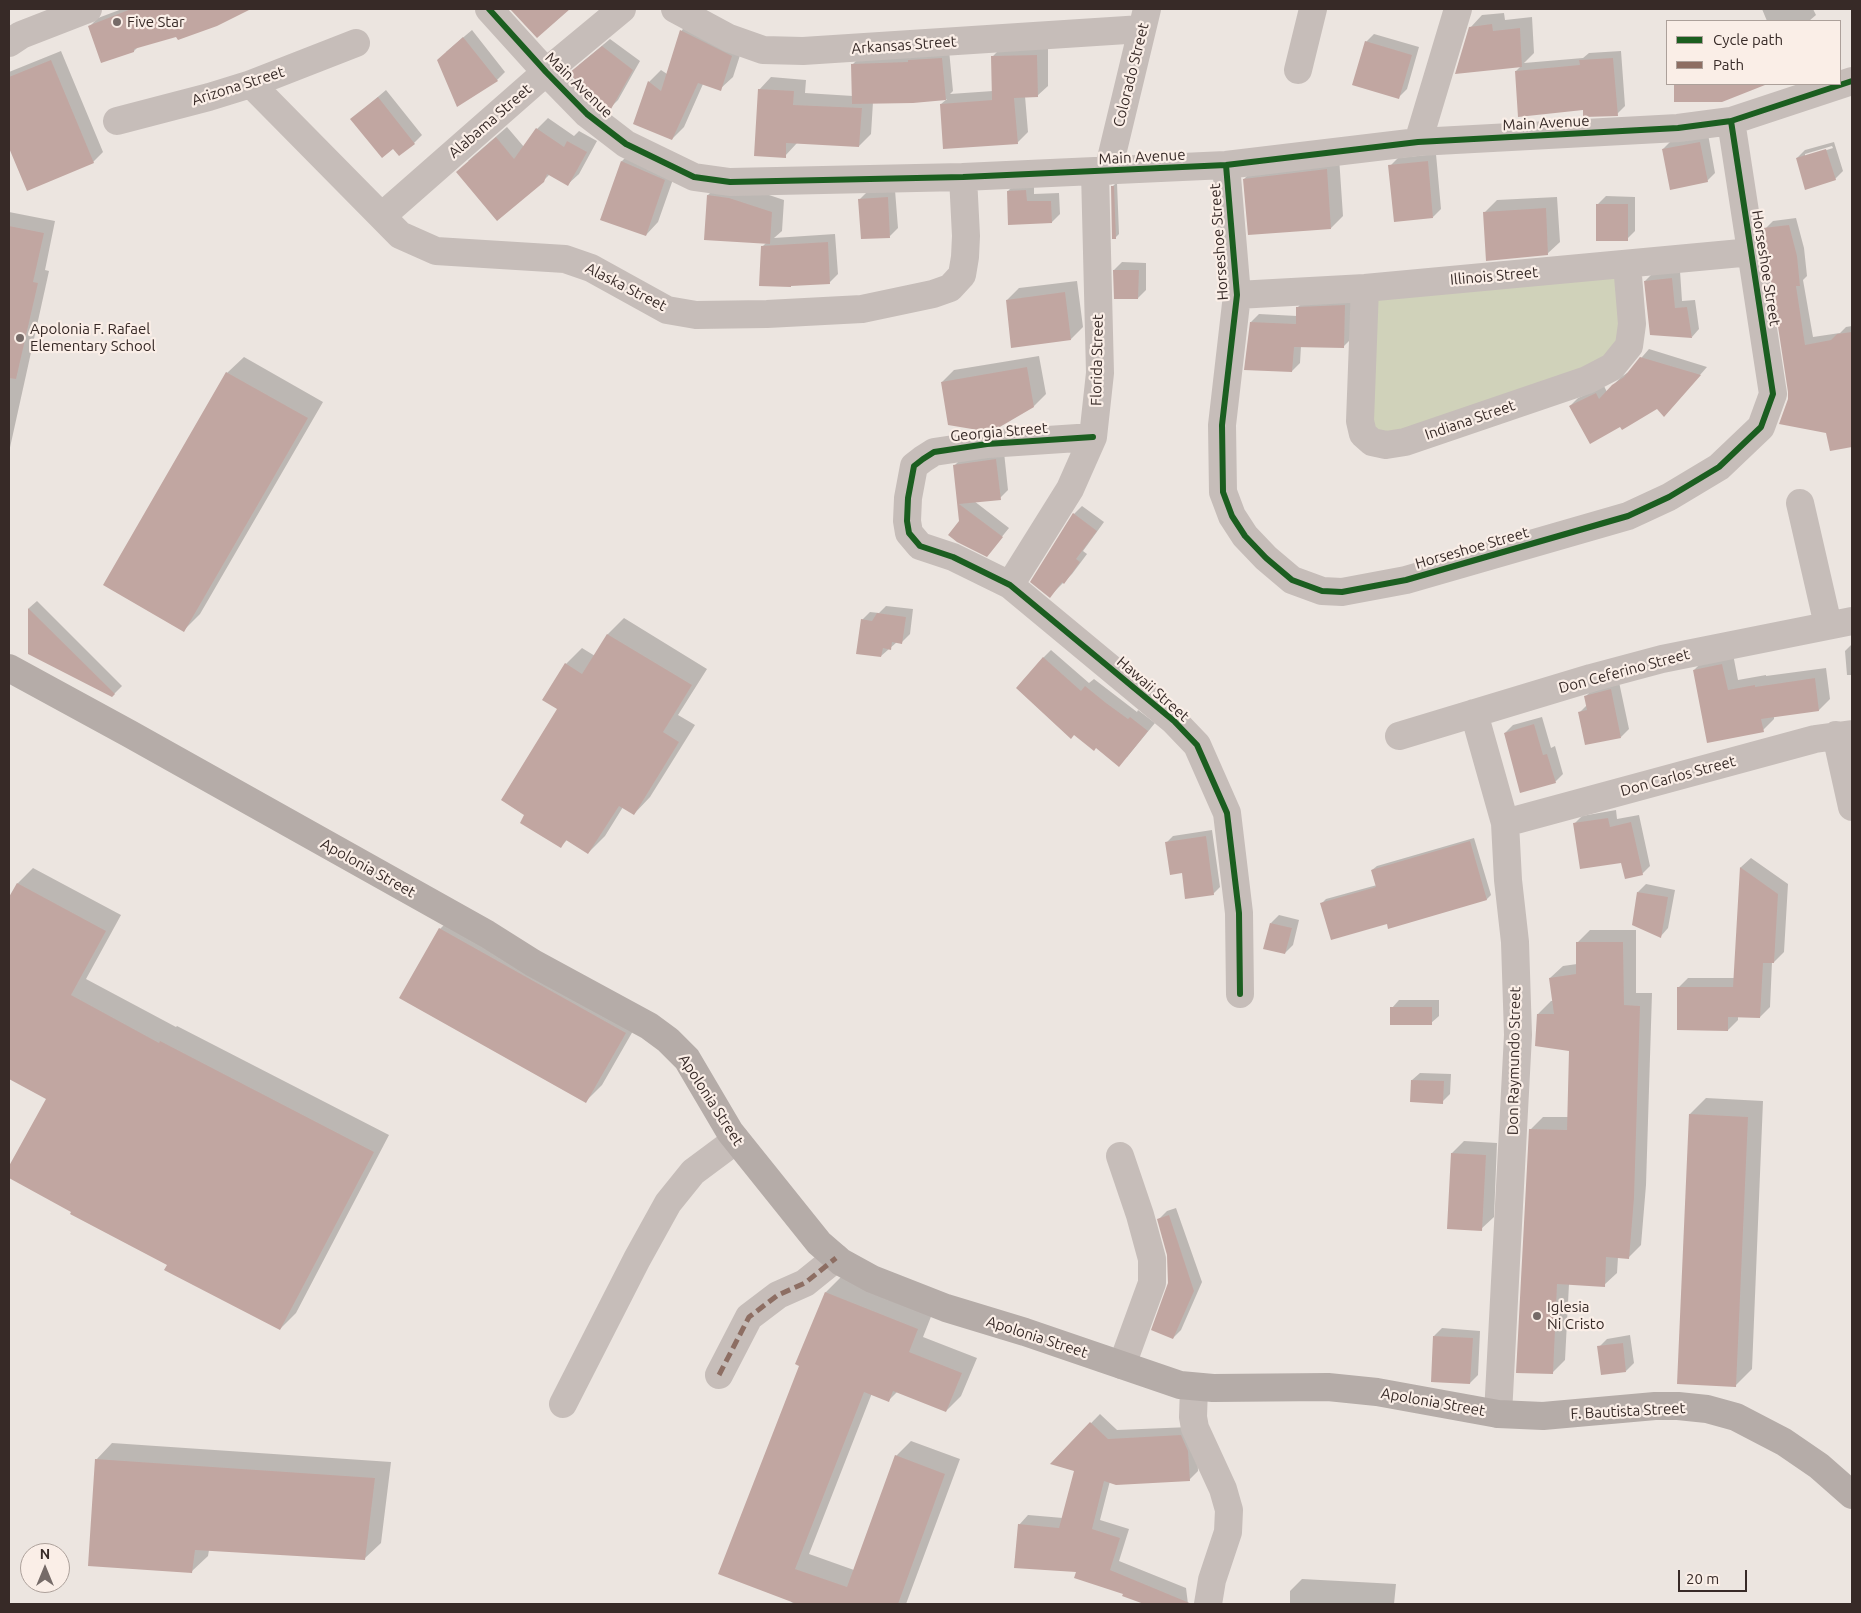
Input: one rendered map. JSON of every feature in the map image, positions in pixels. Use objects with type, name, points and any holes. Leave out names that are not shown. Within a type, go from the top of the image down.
[{"type":"main road","name":"Apolonia Street","points":[[9,668],[487,934],[533,963],[649,1026],[668,1040],[687,1059],[736,1140],[819,1243],[836,1258],[872,1280],[946,1308],[1025,1332],[1180,1385],[1194,1387],[1328,1387],[1377,1392],[1498,1414]]},
{"type":"main road","name":"F. Bautista Street","points":[[1498,1414],[1543,1416],[1655,1406],[1707,1409],[1736,1417],[1784,1442],[1819,1466],[1852,1495]]},
{"type":"street","points":[[9,43],[21,35],[88,9]]},
{"type":"street","name":"Main Avenue","points":[[489,9],[587,114],[626,144],[694,177],[730,182],[963,177],[1226,165],[1418,142],[1678,128],[1730,121],[1840,85]]},
{"type":"street","name":"Alabama Street","points":[[382,216],[546,72],[622,9]]},
{"type":"street","name":"Arkansas Street","points":[[675,9],[729,38],[763,50],[803,51],[1145,19]]},
{"type":"street","points":[[1298,70],[1313,9]]},
{"type":"street","points":[[1418,142],[1458,9]]},
{"type":"street","name":"Colorado Street","points":[[1102,172],[1145,19]]},
{"type":"street","name":"Arizona Street","points":[[117,121],[251,84],[356,43]]},
{"type":"street","name":"Alaska Street","points":[[251,84],[400,234],[436,251],[565,259],[591,268],[667,310],[696,314],[862,309],[933,294],[950,288],[962,275],[965,257],[966,236],[963,177]]},
{"type":"street","name":"Horseshoe Street","points":[[1226,165],[1237,295],[1222,425],[1223,492],[1232,516],[1245,536],[1266,558],[1292,580],[1322,591],[1342,592],[1406,580],[1628,516],[1669,497],[1719,467],[1760,427],[1773,394],[1730,121]]},
{"type":"street","name":"Florida Street","points":[[1010,585],[1070,488],[1093,437],[1100,373],[1102,172]]},
{"type":"street","name":"Illinois Street","points":[[1237,295],[1365,288],[1752,252]]},
{"type":"street","name":"Indiana Street","points":[[1365,288],[1360,421],[1363,434],[1372,442],[1386,445],[1406,442],[1588,380],[1612,367],[1629,346],[1632,324],[1628,264]]},
{"type":"street","name":"Georgia Street","points":[[1010,585],[953,558],[920,546],[913,539],[909,533],[906,521],[914,466],[934,452],[946,449],[987,444],[1093,437]]},
{"type":"street","points":[[1800,503],[1840,623]]},
{"type":"street","name":"Hawaii Street","points":[[1010,585],[1174,721],[1197,745],[1227,813],[1239,913],[1240,994]]},
{"type":"street","name":"Don Ceferino Street","points":[[1399,736],[1591,678],[1662,659],[1840,623]]},
{"type":"street","name":"Don Raymundo Street","points":[[1474,713],[1505,823],[1508,880],[1515,942],[1518,1035],[1498,1414]]},
{"type":"street","points":[[1844,735],[1852,807]]},
{"type":"street","name":"Don Carlos Street","points":[[1505,823],[1815,740],[1844,735]]},
{"type":"street","points":[[563,1404],[637,1259],[668,1203],[693,1172],[736,1140]]},
{"type":"street","points":[[1120,1156],[1140,1215],[1152,1259],[1152,1283],[1122,1365]]},
{"type":"street","points":[[719,1375],[749,1317],[778,1295],[805,1283],[836,1258]]},
{"type":"street","points":[[1194,1387],[1193,1417],[1195,1428],[1223,1489],[1229,1510],[1228,1532],[1212,1580],[1208,1604]]},
{"type":"green space","points":[[1624,269],[1620,350],[1586,377],[1377,437],[1363,419],[1370,292]]},
{"type":"building","points":[[131,9],[251,9],[217,26],[178,40],[176,37],[134,49],[134,52],[101,63],[88,26]]},
{"type":"building","points":[[510,9],[570,9],[537,38]]},
{"type":"building","points":[[1492,24],[1493,31],[1520,28],[1522,67],[1455,74],[1469,27]]},
{"type":"building","points":[[680,30],[732,56],[721,91],[698,83],[672,140],[633,124],[648,81],[661,91]]},
{"type":"building","points":[[463,37],[498,81],[457,107],[437,60]]},
{"type":"building","points":[[1365,41],[1412,55],[1399,99],[1352,85]]},
{"type":"building","points":[[602,46],[633,70],[611,109],[588,93],[569,73]]},
{"type":"building","points":[[1037,55],[1038,97],[1014,98],[1018,144],[943,149],[940,104],[992,100],[991,56]]},
{"type":"building","points":[[942,58],[946,100],[913,103],[852,104],[851,64],[908,62],[908,60]]},
{"type":"building","points":[[1613,58],[1618,116],[1583,117],[1583,110],[1518,117],[1515,71],[1580,65],[1579,60]]},
{"type":"building","points":[[51,60],[94,163],[27,191],[9,148],[9,77]]},
{"type":"building","points":[[1674,85],[1765,85],[1722,102],[1674,102]]},
{"type":"building","points":[[758,89],[794,91],[793,105],[862,108],[859,147],[786,143],[786,158],[754,156]]},
{"type":"building","points":[[378,97],[415,144],[399,156],[393,149],[382,158],[350,119]]},
{"type":"building","points":[[536,128],[564,147],[567,141],[587,152],[568,186],[547,174],[544,182],[497,221],[456,172],[496,137],[514,159]]},
{"type":"building","points":[[1700,142],[1708,182],[1670,190],[1662,149]]},
{"type":"building","points":[[1826,149],[1836,180],[1805,190],[1796,158]]},
{"type":"building","points":[[621,161],[665,180],[646,236],[600,220]]},
{"type":"building","points":[[1428,161],[1433,218],[1394,222],[1388,165]]},
{"type":"building","points":[[1327,169],[1331,229],[1248,235],[1243,179]]},
{"type":"building","points":[[1111,186],[1114,186],[1116,239],[1112,239]]},
{"type":"building","points":[[1026,190],[1027,201],[1051,201],[1052,223],[1008,225],[1007,191]]},
{"type":"building","points":[[707,195],[729,198],[772,212],[770,244],[704,240]]},
{"type":"building","points":[[888,197],[890,238],[861,239],[858,199]]},
{"type":"building","points":[[1596,204],[1628,204],[1628,241],[1596,241]]},
{"type":"building","points":[[1546,208],[1548,255],[1486,261],[1483,212]]},
{"type":"building","points":[[1789,225],[1797,256],[1800,286],[1796,286],[1805,345],[1831,340],[1837,334],[1852,332],[1852,447],[1830,451],[1826,433],[1779,424],[1788,399],[1788,392],[1763,228]]},
{"type":"building","points":[[9,226],[44,233],[33,282],[38,283],[16,379],[9,378]]},
{"type":"building","points":[[828,242],[830,284],[791,287],[759,286],[761,246]]},
{"type":"building","points":[[1113,270],[1139,270],[1138,299],[1114,299]]},
{"type":"building","points":[[1672,278],[1675,308],[1687,307],[1692,338],[1650,335],[1644,281]]},
{"type":"building","points":[[1065,292],[1071,340],[1011,348],[1006,300]]},
{"type":"building","points":[[1345,305],[1344,348],[1294,347],[1292,372],[1244,370],[1250,322],[1296,324],[1296,307]]},
{"type":"building","points":[[1640,357],[1701,375],[1664,417],[1657,409],[1622,430],[1620,427],[1590,444],[1569,406],[1596,393],[1599,399],[1612,385],[1624,377]]},
{"type":"building","points":[[1027,367],[1034,407],[998,428],[978,430],[948,425],[941,382]]},
{"type":"building","points":[[226,372],[308,418],[184,632],[103,585]]},
{"type":"building","points":[[996,459],[1001,500],[959,504],[1003,537],[987,557],[957,542],[948,535],[959,521],[953,465]]},
{"type":"building","points":[[1073,513],[1097,531],[1076,559],[1080,562],[1064,584],[1062,582],[1050,598],[1030,582]]},
{"type":"building","points":[[28,608],[115,694],[112,697],[28,654]]},
{"type":"building","points":[[877,613],[906,617],[902,644],[892,642],[891,650],[883,648],[881,657],[856,654],[861,619],[872,621]]},
{"type":"building","points":[[607,634],[692,685],[663,732],[679,742],[634,815],[619,806],[588,854],[566,840],[561,848],[520,823],[524,815],[501,800],[557,709],[542,700],[565,663],[582,674]]},
{"type":"building","points":[[1043,657],[1081,691],[1085,686],[1128,719],[1130,717],[1148,731],[1119,767],[1096,748],[1094,751],[1074,735],[1071,739],[1016,688]]},
{"type":"building","points":[[1722,664],[1728,690],[1815,678],[1819,711],[1761,719],[1764,732],[1707,743],[1693,670]]},
{"type":"building","points":[[1611,689],[1621,738],[1585,745],[1578,712],[1587,710],[1584,696]]},
{"type":"building","points":[[1534,724],[1543,755],[1547,754],[1556,783],[1520,793],[1504,733]]},
{"type":"building","points":[[1608,818],[1610,827],[1631,822],[1643,875],[1625,879],[1621,863],[1580,869],[1573,823]]},
{"type":"building","points":[[1206,836],[1214,895],[1185,899],[1182,873],[1170,875],[1165,842]]},
{"type":"building","points":[[1470,841],[1487,900],[1388,929],[1387,924],[1331,940],[1320,903],[1376,887],[1371,870]]},
{"type":"building","points":[[1740,867],[1778,894],[1774,963],[1763,963],[1760,1018],[1728,1017],[1728,1031],[1677,1030],[1677,987],[1733,987]]},
{"type":"building","points":[[17,883],[106,931],[71,995],[159,1043],[160,1041],[374,1152],[280,1330],[164,1270],[167,1265],[70,1214],[71,1212],[9,1178],[9,1166],[46,1099],[9,1079],[9,897]]},
{"type":"building","points":[[1637,892],[1668,897],[1661,938],[1632,925]]},
{"type":"building","points":[[1270,923],[1292,928],[1285,954],[1263,949]]},
{"type":"building","points":[[439,928],[626,1033],[586,1103],[399,998]]},
{"type":"building","points":[[1576,942],[1623,942],[1624,1005],[1640,1006],[1634,1198],[1629,1259],[1606,1257],[1605,1287],[1557,1284],[1553,1374],[1516,1373],[1529,1129],[1567,1130],[1569,1051],[1535,1046],[1537,1014],[1554,1014],[1549,978],[1576,974]]},
{"type":"building","points":[[1390,1007],[1432,1007],[1432,1025],[1390,1025]]},
{"type":"building","points":[[1411,1080],[1444,1081],[1443,1104],[1410,1102]]},
{"type":"building","points":[[1689,1114],[1748,1117],[1736,1387],[1677,1384]]},
{"type":"building","points":[[1451,1153],[1486,1155],[1482,1231],[1447,1229]]},
{"type":"building","points":[[1169,1215],[1194,1291],[1173,1339],[1151,1330],[1168,1283],[1167,1255],[1157,1219]]},
{"type":"building","points":[[825,1292],[918,1329],[909,1352],[962,1373],[946,1412],[893,1391],[889,1402],[864,1392],[795,1569],[847,1587],[895,1455],[945,1474],[898,1604],[797,1604],[718,1574],[799,1366],[795,1364]]},
{"type":"building","points":[[1433,1336],[1473,1338],[1470,1384],[1431,1382]]},
{"type":"building","points":[[1623,1343],[1626,1372],[1601,1375],[1597,1346]]},
{"type":"building","points":[[1090,1422],[1108,1439],[1181,1435],[1188,1451],[1190,1481],[1116,1485],[1104,1481],[1092,1529],[1120,1538],[1110,1570],[1192,1604],[1144,1604],[1122,1596],[1123,1594],[1074,1578],[1076,1572],[1014,1568],[1018,1524],[1059,1528],[1074,1471],[1050,1464]]},
{"type":"building","points":[[95,1459],[375,1478],[365,1560],[195,1550],[192,1573],[88,1566]]},
{"type":"marked path","points":[[719,1375],[749,1317],[778,1295],[805,1283],[836,1258]]},
{"type":"cycle path","points":[[489,9],[587,114],[626,144],[694,177],[730,182],[963,177],[1226,165],[1418,142],[1678,128],[1731,121],[1840,85]]},
{"type":"cycle path","points":[[1841,85],[1852,81]]},
{"type":"cycle path","points":[[1226,165],[1237,295],[1222,425],[1223,492],[1232,516],[1245,536],[1266,558],[1292,580],[1322,591],[1342,592],[1406,580],[1628,516],[1669,497],[1719,467],[1761,427],[1773,394],[1731,121]]},
{"type":"cycle path","points":[[1093,437],[987,444],[934,452],[914,466],[908,498],[907,521],[909,533],[920,546],[953,557],[1010,585],[1174,721],[1197,745],[1227,813],[1239,913],[1240,994]]},
{"type":"place","name":"Five Star","points":[[117,22]]},
{"type":"place","name":"Apolonia F. Rafael Elementary School","points":[[20,338]]},
{"type":"place","name":"Iglesia Ni Cristo","points":[[1537,1316]]}]
